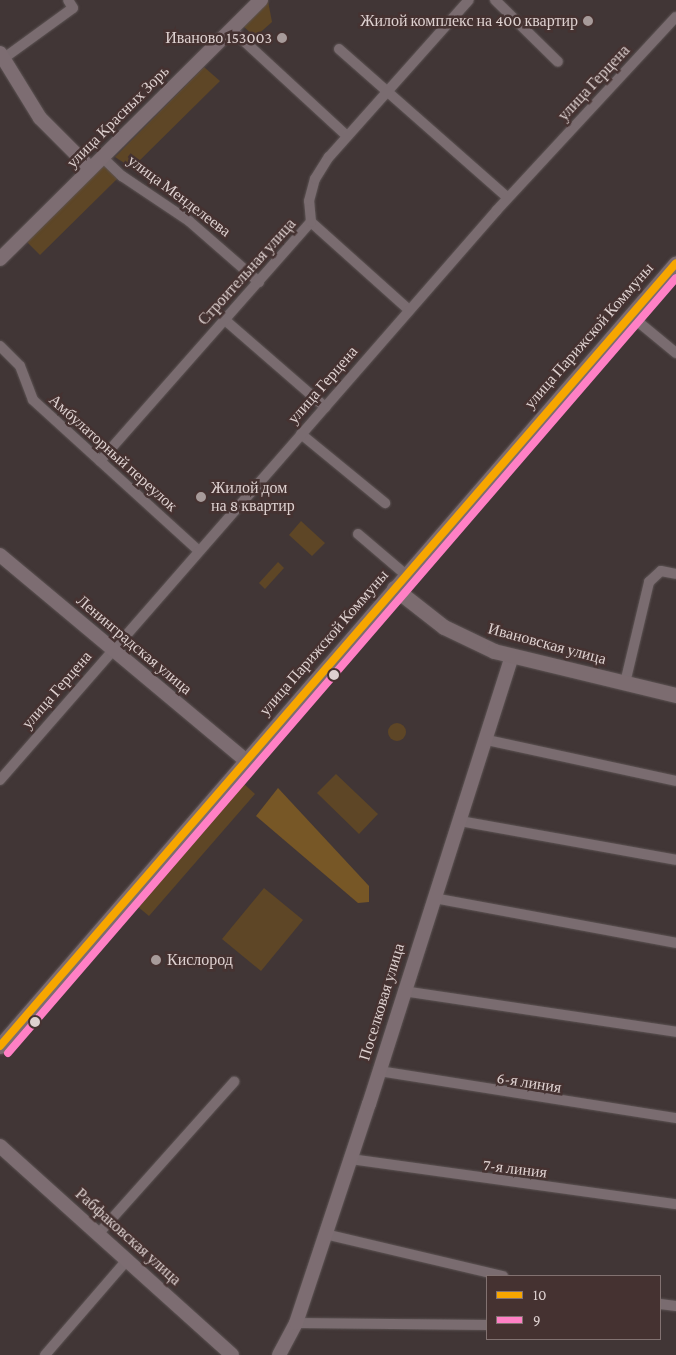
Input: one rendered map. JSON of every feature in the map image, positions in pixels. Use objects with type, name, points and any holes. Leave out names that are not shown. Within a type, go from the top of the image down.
[{"type":"main road","name":"улица Парижской Коммуны","points":[[0,1046],[676,263]]},
{"type":"main road","name":"Ивановская улица","points":[[394,588],[444,627],[512,657],[676,695]]},
{"type":"street","name":"улица Красных Зорь","points":[[0,258],[260,0]]},
{"type":"street","name":"Строительная улица","points":[[100,461],[311,222],[310,200],[315,179],[347,136],[469,0]]},
{"type":"street","points":[[495,0],[558,62]]},
{"type":"street","points":[[71,4],[1,57],[40,118],[90,168]]},
{"type":"street","name":"улица Герцена","points":[[0,780],[112,649],[508,198],[676,17]]},
{"type":"street","points":[[231,29],[347,136]]},
{"type":"street","points":[[339,49],[508,198]]},
{"type":"street","name":"улица Менделеева","points":[[102,157],[122,176],[189,221],[259,282]]},
{"type":"street","points":[[311,222],[409,310]]},
{"type":"street","points":[[630,315],[676,353]]},
{"type":"street","points":[[224,320],[325,407]]},
{"type":"street","name":"Амбулаторный переулок","points":[[0,346],[20,366],[33,400],[199,551]]},
{"type":"street","points":[[301,434],[385,503]]},
{"type":"street","points":[[358,534],[406,574]]},
{"type":"street","name":"Ленинградская улица","points":[[0,555],[246,761]]},
{"type":"street","points":[[625,683],[649,582],[661,571],[676,574]]},
{"type":"street","name":"Поселковая улица","points":[[279,1355],[296,1323],[379,1071],[403,991],[487,740],[512,657]]},
{"type":"street","points":[[487,740],[676,781]]},
{"type":"street","points":[[460,821],[676,860]]},
{"type":"street","points":[[434,898],[676,943]]},
{"type":"street","points":[[403,991],[676,1032]]},
{"type":"street","name":"6-я линия","points":[[379,1071],[553,1102],[676,1118]]},
{"type":"street","points":[[99,1233],[234,1082]]},
{"type":"street","name":"Рабфаковская улица","points":[[0,1146],[128,1259],[226,1353]]},
{"type":"street","name":"7-я линия","points":[[350,1159],[676,1204]]},
{"type":"street","points":[[325,1234],[499,1275]]},
{"type":"street","points":[[44,1355],[128,1259]]},
{"type":"street","points":[[661,1304],[676,1306]]},
{"type":"street","points":[[296,1323],[486,1325]]},
{"type":"shaded area","points":[[268,1],[272,22],[255,37],[242,25]]},
{"type":"shaded area","points":[[204,67],[220,81],[132,168],[115,157]]},
{"type":"shaded area","points":[[104,164],[118,178],[40,255],[26,241]]},
{"type":"shaded area","points":[[301,521],[325,543],[312,556],[289,535]]},
{"type":"shaded area","points":[[278,562],[284,568],[265,589],[259,583]]},
{"type":"shaded area","points":[[393,723],[401,723],[406,728],[404,739],[393,741],[388,736],[388,728]]},
{"type":"shaded area","points":[[336,774],[378,814],[359,834],[317,793]]},
{"type":"shaded area","points":[[243,783],[255,794],[149,916],[137,906]]},
{"type":"shaded area","points":[[278,788],[369,886],[369,902],[358,903],[256,816]]},
{"type":"shaded area","points":[[264,888],[303,920],[261,971],[222,939]]},
{"type":"transit line","name":"10","points":[[0,1046],[676,263]]},
{"type":"transit line","name":"9","points":[[8,1053],[676,278]]},
{"type":"place","name":"Жилой комплекс на 400 квартир","points":[[588,21]]},
{"type":"place","name":"Иваново 153003","points":[[282,38]]},
{"type":"place","name":"Жилой дом на 8 квартир","points":[[201,497]]},
{"type":"place","name":"Кислород","points":[[156,960]]}]
